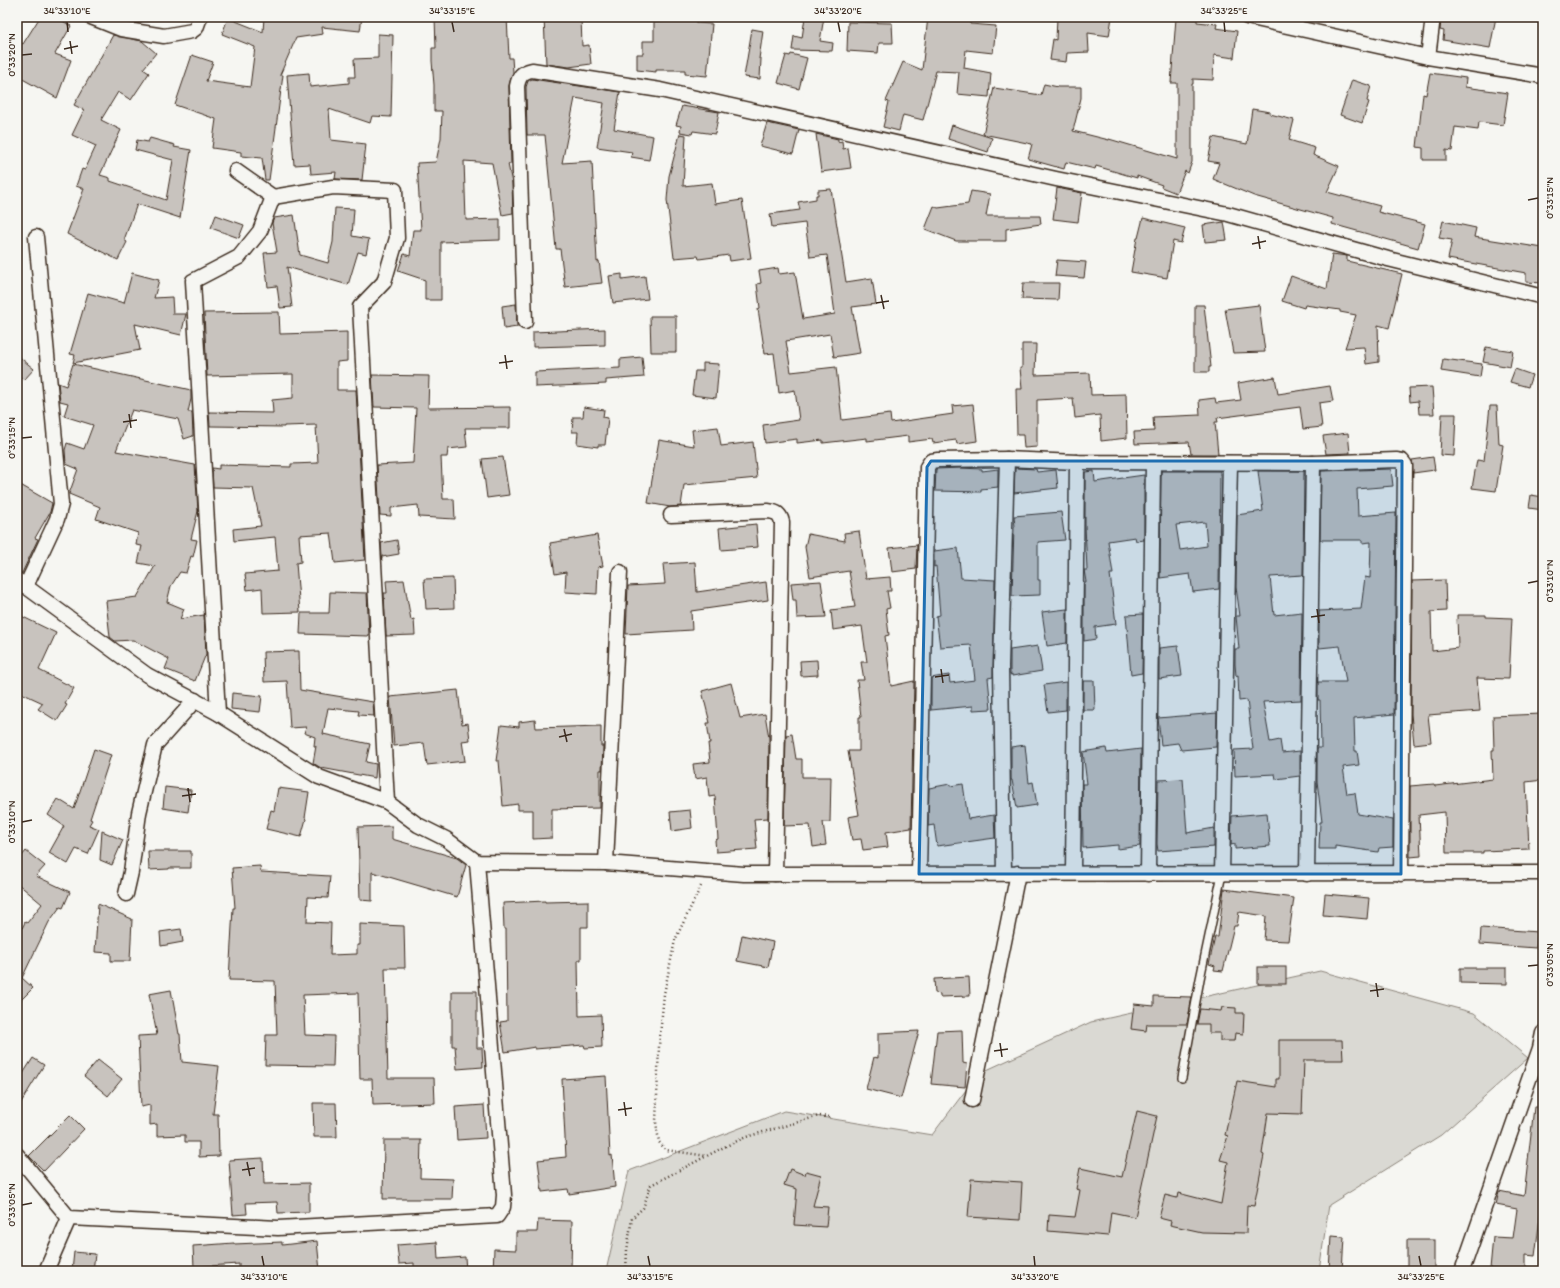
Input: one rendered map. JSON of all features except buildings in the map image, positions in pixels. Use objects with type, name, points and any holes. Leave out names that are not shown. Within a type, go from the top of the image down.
[{"type":"street","points":[[91,17],[121,29],[164,36],[192,31],[196,28],[200,17]]},
{"type":"street","points":[[1246,17],[1428,57],[1543,76]]},
{"type":"street","points":[[1428,57],[1433,17]]},
{"type":"street","points":[[525,322],[517,86],[525,71],[532,70],[660,90],[1056,179],[1228,214],[1388,259],[1543,296]]},
{"type":"street","points":[[236,171],[273,197],[333,188],[395,190],[396,238],[384,282],[360,307],[387,802]]},
{"type":"street","points":[[218,713],[193,281],[239,257],[260,231],[273,197]]},
{"type":"street","points":[[36,237],[61,504],[57,519],[21,583],[147,675],[218,713],[319,777],[387,802],[418,825],[446,839],[477,862],[606,864],[744,874],[1543,873]]},
{"type":"street","points":[[1004,873],[1000,666],[1007,459]]},
{"type":"street","points":[[919,874],[927,467],[931,461],[938,460],[1007,459],[1152,463],[1312,463],[1402,461],[1405,466],[1401,874]]},
{"type":"street","points":[[1073,873],[1077,462]]},
{"type":"street","points":[[1148,874],[1152,463]]},
{"type":"street","points":[[1222,874],[1230,463]]},
{"type":"street","points":[[1307,874],[1312,463]]},
{"type":"street","points":[[671,515],[768,511],[776,512],[780,515],[782,522],[775,874]]},
{"type":"street","points":[[606,864],[620,572]]},
{"type":"street","points":[[126,894],[131,872],[139,813],[156,745],[195,700]]},
{"type":"street","points":[[17,1155],[69,1218],[278,1228],[497,1216],[503,1207],[504,1194],[477,862]]},
{"type":"street","points":[[972,1100],[1018,873]]},
{"type":"street","points":[[1462,1271],[1540,1048],[1543,1033]]},
{"type":"street","points":[[46,1271],[69,1218]]},
{"type":"lane","points":[[1182,1078],[1200,979],[1222,874]]},
{"type":"path","points":[[701,886],[675,940],[664,994],[658,1061],[656,1122],[659,1142],[666,1150],[707,1156]]},
{"type":"path","points":[[626,1271],[626,1250],[632,1218],[643,1208],[651,1185],[746,1137],[819,1116],[830,1117]]},
{"type":"highlighted area","points":[[931,461],[1402,461],[1401,874],[919,874],[927,467]]},
{"type":"shaded area","points":[[1320,971],[1474,1013],[1528,1058],[1441,1135],[1329,1205],[1319,1271],[606,1271],[629,1171],[784,1111],[932,1135],[978,1074],[1091,1022]]}]
